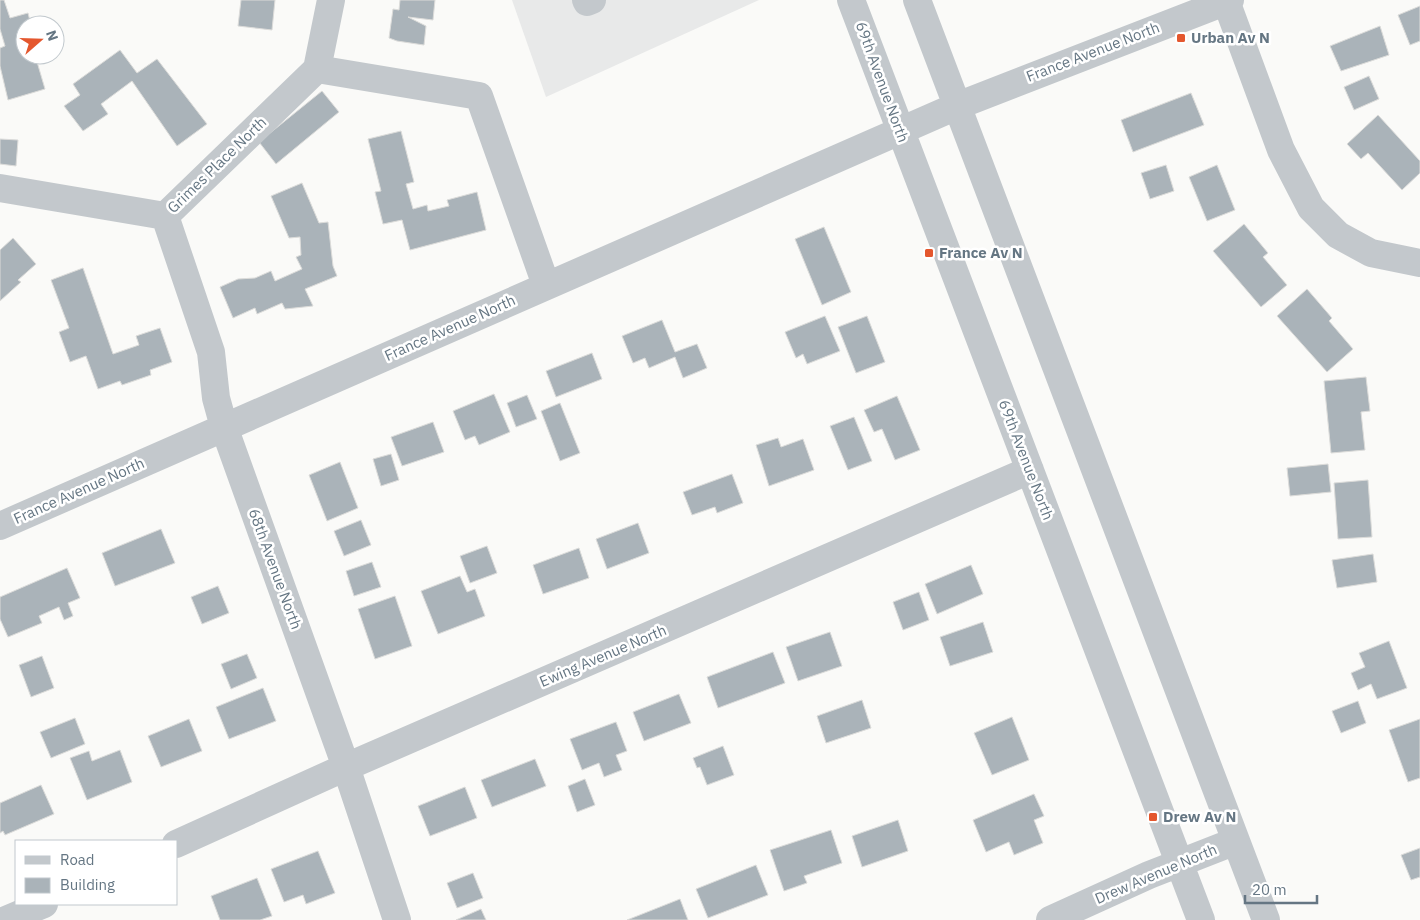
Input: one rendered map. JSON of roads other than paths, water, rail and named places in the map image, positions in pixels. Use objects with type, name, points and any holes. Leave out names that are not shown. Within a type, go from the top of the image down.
[{"type":"street","points":[[331,0],[317,69],[479,96],[546,285]]},
{"type":"street","points":[[586,0],[587,2],[592,0]]},
{"type":"street","name":"69th Avenue North","points":[[851,0],[1201,920]]},
{"type":"street","points":[[917,0],[1266,920]]},
{"type":"street","points":[[1228,1],[1281,150],[1311,208],[1338,235],[1371,253],[1420,262]]},
{"type":"street","name":"France Avenue North","points":[[0,526],[900,130],[1228,1]]},
{"type":"street","name":"Grimes Place North","points":[[0,188],[165,216],[317,69]]},
{"type":"street","name":"68th Avenue North","points":[[165,216],[211,352],[216,398],[224,427],[346,767],[397,920]]},
{"type":"street","name":"Ewing Avenue North","points":[[178,843],[346,767],[1030,470]]},
{"type":"street","name":"Drew Avenue North","points":[[1050,920],[1180,862],[1236,841]]},
{"type":"street","points":[[6,920],[42,905]]},
{"type":"place","name":"Urban Av N","points":[[1181,38]]},
{"type":"place","name":"France Av N","points":[[929,253]]},
{"type":"place","name":"Drew Av N","points":[[1153,817]]}]
